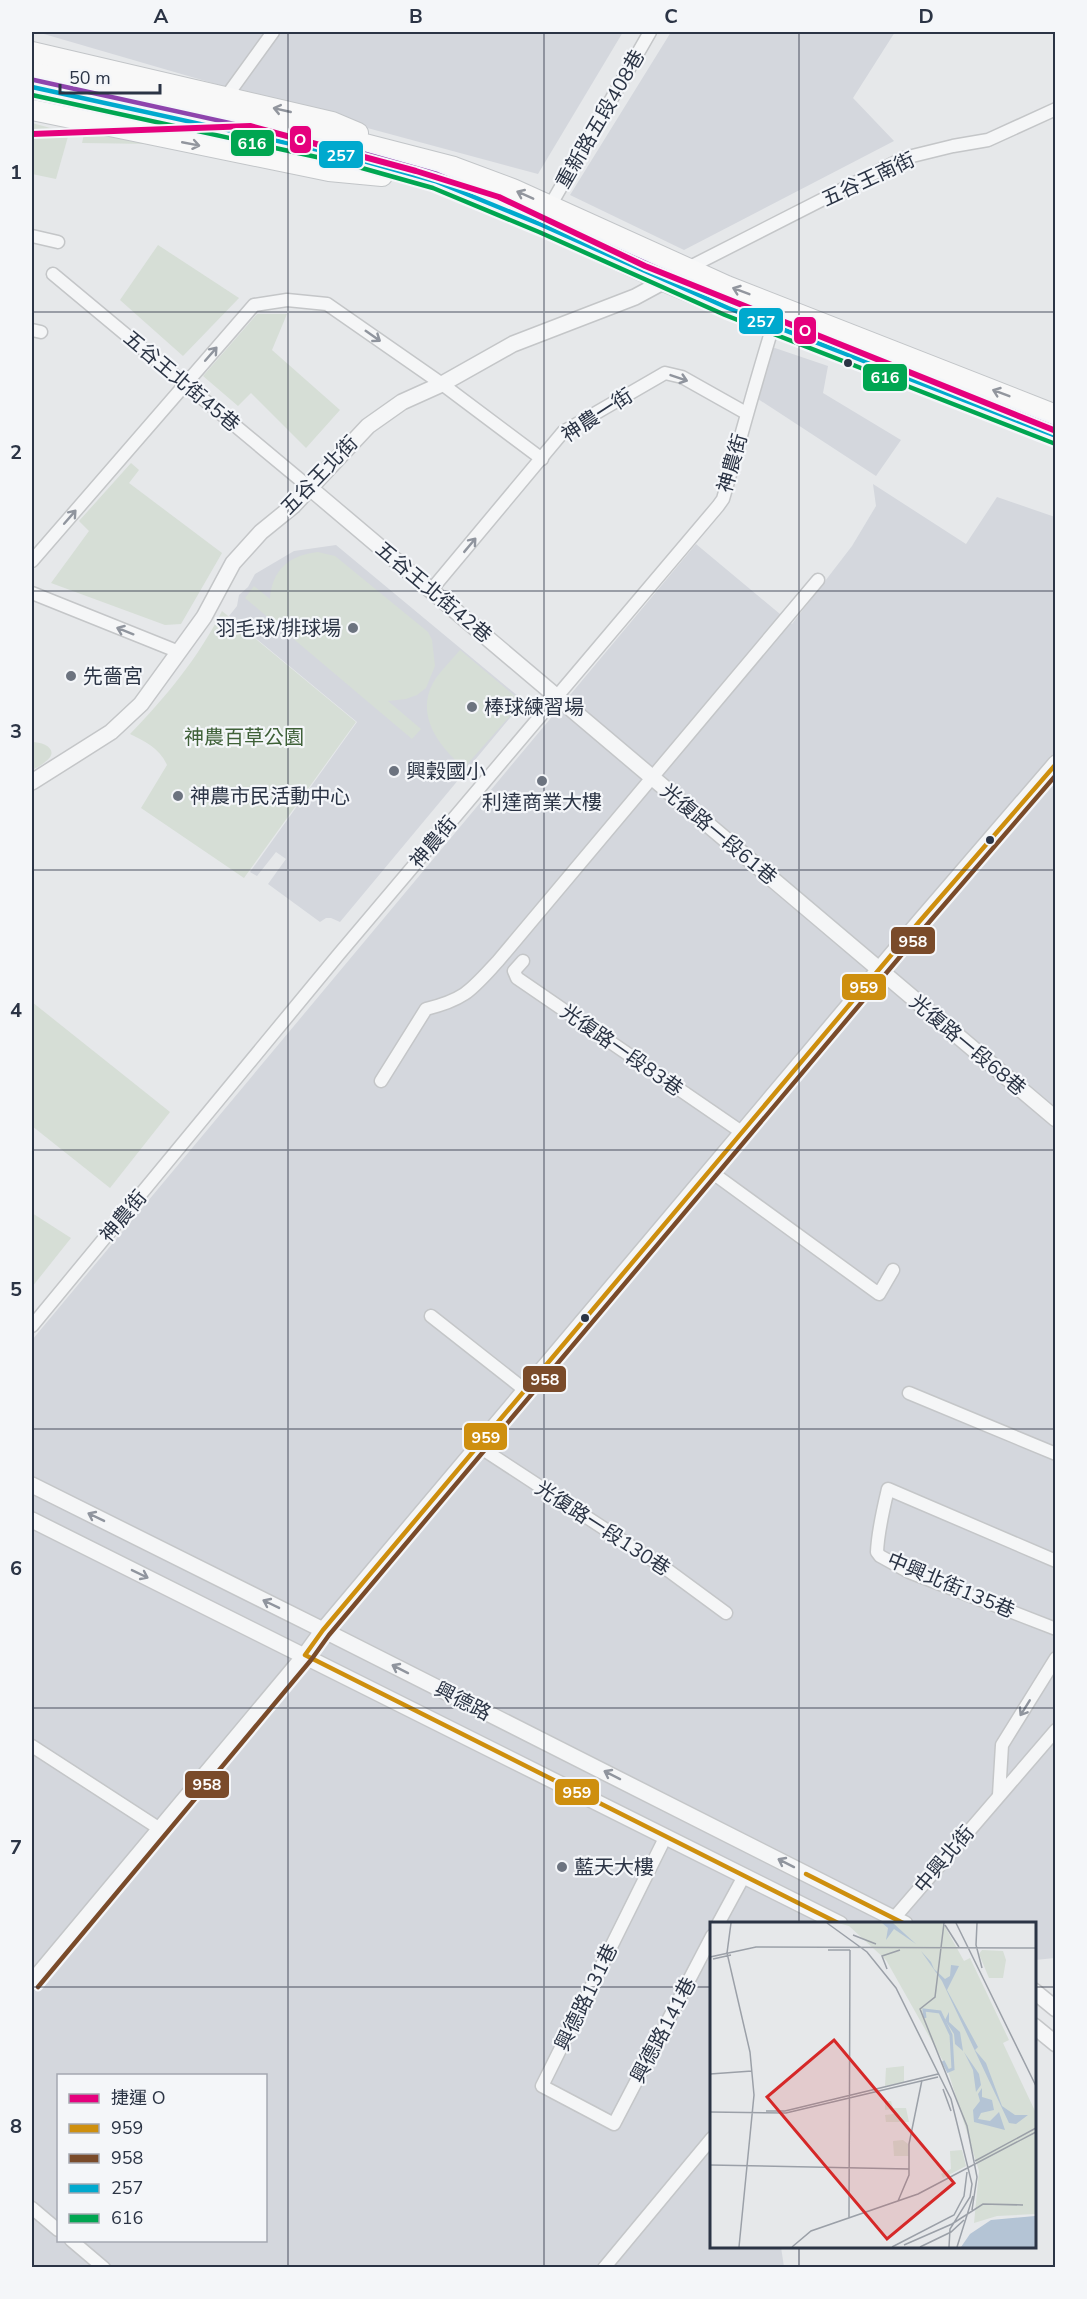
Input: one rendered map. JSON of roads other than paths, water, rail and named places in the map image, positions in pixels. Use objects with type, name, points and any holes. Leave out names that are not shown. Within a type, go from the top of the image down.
[{"type":"main road","points":[[32,52],[332,122],[416,156]]},
{"type":"main road","points":[[32,72],[435,182],[537,222],[666,282],[773,326],[1056,436]]},
{"type":"main road","points":[[32,87],[349,140],[454,167],[513,189],[727,286],[1056,414]]},
{"type":"main road","points":[[32,110],[329,171],[435,182]]},
{"type":"street","points":[[226,97],[273,32]]},
{"type":"street","name":"重新路五段408巷","points":[[550,206],[650,32]]},
{"type":"street","name":"五谷王南街","points":[[688,268],[904,158],[988,140],[1056,109]]},
{"type":"street","points":[[32,236],[58,242]]},
{"type":"street","name":"五谷王北街","points":[[32,782],[118,726],[146,698],[204,617],[220,583],[233,563],[261,532],[310,488],[368,426],[402,402],[442,384],[513,344],[635,297],[688,268]]},
{"type":"street","name":"五谷王北街45巷","points":[[53,274],[310,488]]},
{"type":"street","points":[[32,561],[254,305],[287,300],[327,304],[442,384],[542,459]]},
{"type":"street","name":"神農街","points":[[32,1326],[346,945],[723,499],[741,440],[746,412],[773,326]]},
{"type":"street","name":"神農一街","points":[[432,590],[563,432],[665,373],[682,377],[746,412]]},
{"type":"street","name":"五谷王北街42巷","points":[[310,488],[558,696]]},
{"type":"street","points":[[381,1081],[426,1009],[451,1003],[469,992],[498,961],[818,580]]},
{"type":"street","points":[[32,594],[179,652]]},
{"type":"street","name":"光復路一段61巷","points":[[558,696],[880,971]]},
{"type":"street","points":[[32,1982],[305,1655],[323,1630],[919,922],[1056,763]]},
{"type":"street","name":"光復路一段83巷","points":[[523,961],[514,971],[517,978],[743,1133]]},
{"type":"street","name":"光復路一段68巷","points":[[880,971],[1056,1119]]},
{"type":"street","points":[[710,1171],[879,1294],[893,1270]]},
{"type":"street","points":[[431,1316],[525,1390]]},
{"type":"street","points":[[909,1393],[1056,1454]]},
{"type":"street","name":"光復路一段130巷","points":[[478,1446],[669,1571],[726,1613]]},
{"type":"street","name":"興德路","points":[[32,1485],[323,1630],[896,1922]]},
{"type":"street","name":"中興北街135巷","points":[[1056,1561],[888,1489],[877,1541],[877,1552],[880,1556],[909,1572],[1056,1629]]},
{"type":"street","name":"興德路","points":[[32,1520],[836,1922]]},
{"type":"street","points":[[999,1795],[1002,1744],[1056,1658]]},
{"type":"street","name":"中興北街","points":[[896,1922],[999,1795],[1056,1730]]},
{"type":"street","points":[[32,1746],[160,1829]]},
{"type":"street","name":"興德路131巷","points":[[614,2124],[542,2086],[666,1836]]},
{"type":"street","points":[[719,1922],[744,1876]]},
{"type":"street","name":"興德路141巷","points":[[614,2124],[710,1940]]},
{"type":"street","points":[[1036,1992],[1056,2008]]},
{"type":"street","points":[[1036,2027],[1056,2044]]},
{"type":"street","points":[[604,2268],[710,2140]]},
{"type":"street","points":[[32,2208],[57,2229]]},
{"type":"street","points":[[72,2242],[104,2268]]},
{"type":"metro line","name":"O","points":[[32,134],[250,126],[416,171],[499,197],[645,266],[1056,431]]},
{"type":"place","name":"羽毛球/排球場","points":[[353,628]]},
{"type":"place","name":"先嗇宮","points":[[71,676]]},
{"type":"place","name":"棒球練習場","points":[[472,707]]},
{"type":"place","name":"興穀國小","points":[[394,771]]},
{"type":"place","name":"利達商業大樓","points":[[542,781]]},
{"type":"place","name":"神農市民活動中心","points":[[178,796]]},
{"type":"place","name":"藍天大樓","points":[[562,1867]]},
{"type":"park label","name":"神農百草公園","points":[[244,737]]}]
